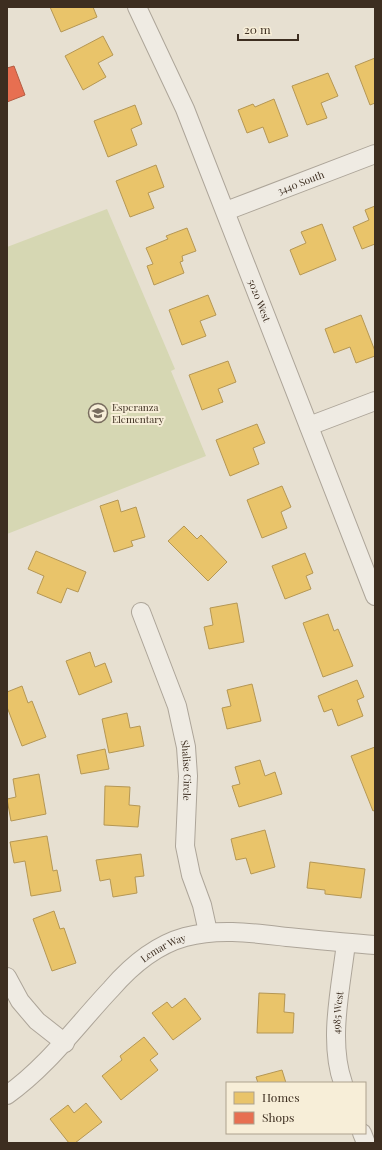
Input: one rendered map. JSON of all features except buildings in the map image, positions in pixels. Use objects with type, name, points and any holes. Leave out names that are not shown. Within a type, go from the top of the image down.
[{"type":"street","name":"5020 West","points":[[137,7],[175,87],[226,211],[375,596]]},
{"type":"street","name":"3440 South","points":[[226,211],[375,154]]},
{"type":"street","points":[[309,426],[375,401]]},
{"type":"street","name":"Shalise Circle","points":[[141,612],[177,706],[186,747],[188,776],[185,846],[191,875],[202,905],[208,932]]},
{"type":"street","name":"Lemar Way","points":[[7,1095],[25,1082],[65,1043],[111,988],[131,968],[163,946],[184,938],[208,932],[237,931],[375,945]]},
{"type":"street","name":"4985 West","points":[[343,1082],[336,1056],[336,1038],[346,943]]},
{"type":"street","points":[[7,976],[20,1001],[38,1021],[65,1043]]},
{"type":"green space","name":"Esperanza Elementary","points":[[107,209],[175,369],[171,371],[206,456],[7,534],[7,247]]},
{"type":"place","name":"Esperanza Elementary","points":[[98,413]]}]
